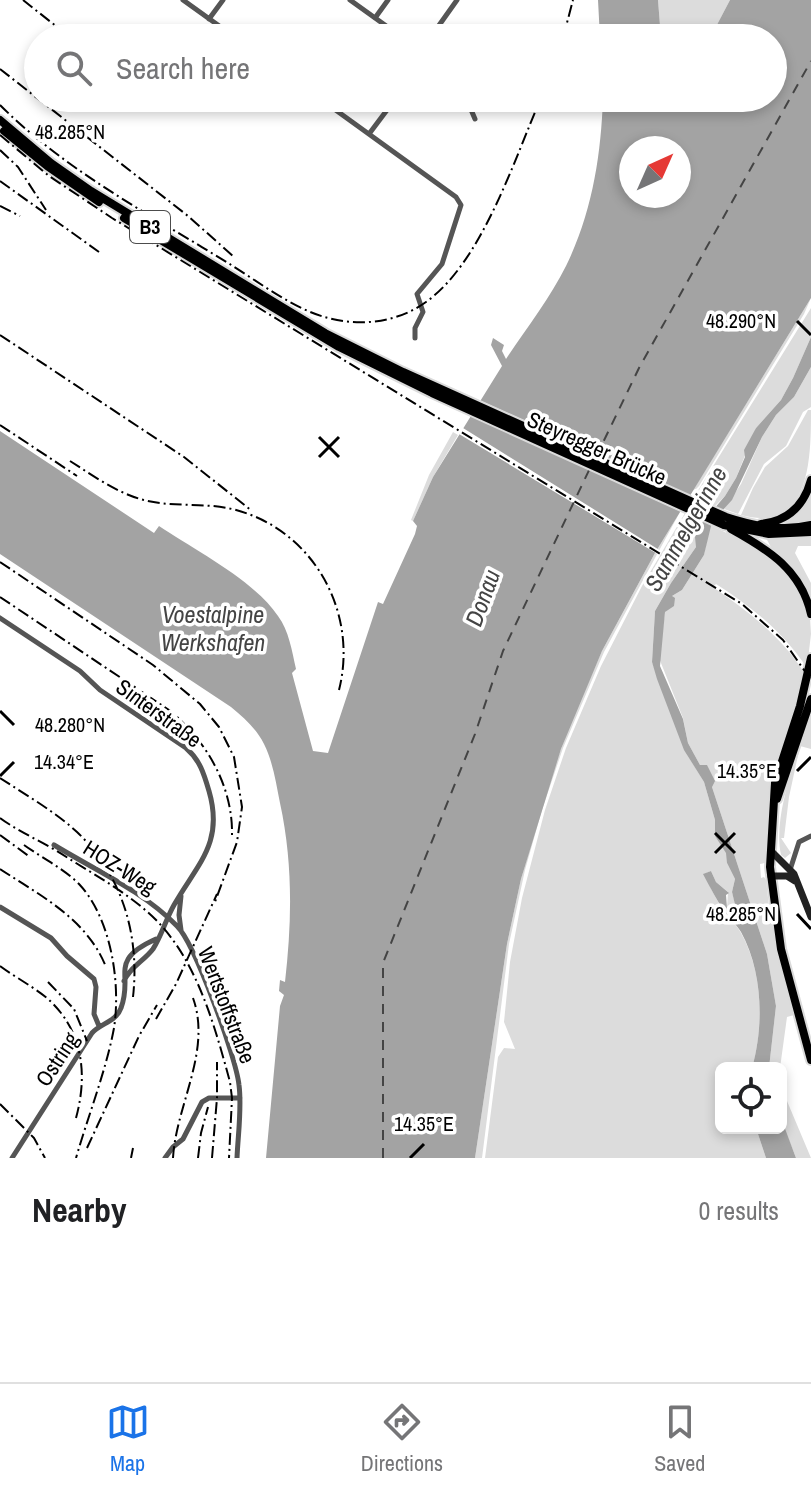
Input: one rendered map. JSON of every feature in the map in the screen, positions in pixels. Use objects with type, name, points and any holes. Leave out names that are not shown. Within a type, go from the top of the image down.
[{"type":"main road","name":"B3","points":[[0,120],[51,163],[110,203],[308,324],[434,390]]},
{"type":"main road","name":"B3","points":[[0,127],[47,166],[108,209],[313,333],[434,390]]},
{"type":"main road","name":"Steyregger Brücke","points":[[434,390],[724,525],[749,531]]},
{"type":"main road","name":"Steyregger Brücke","points":[[434,390],[698,505],[749,531]]},
{"type":"main road","points":[[749,531],[791,513],[804,498],[811,480]]},
{"type":"main road","name":"B3","points":[[749,531],[811,525]]},
{"type":"main road","name":"B3","points":[[749,531],[785,535],[811,532]]},
{"type":"main road","name":"B3","points":[[749,531],[790,570],[803,589],[811,614]]},
{"type":"main road","points":[[800,706],[811,658]]},
{"type":"main road","points":[[811,681],[776,778],[771,851],[781,949],[811,1060]]},
{"type":"main road","points":[[776,804],[811,699]]},
{"type":"street","points":[[183,0],[216,24]]},
{"type":"street","points":[[209,19],[223,0]]},
{"type":"street","points":[[350,0],[383,24]]},
{"type":"street","points":[[375,18],[388,0]]},
{"type":"street","points":[[440,24],[457,0]]},
{"type":"street","points":[[338,112],[456,197],[461,205],[442,264],[417,294],[423,312],[415,328],[415,338]]},
{"type":"street","points":[[369,134],[386,112]]},
{"type":"street","points":[[472,112],[475,119]]},
{"type":"street","name":"Sinterstraße","points":[[0,618],[80,671],[100,690],[186,748],[199,762],[213,805],[215,824],[208,851],[167,918]]},
{"type":"street","points":[[791,868],[799,842],[811,836]]},
{"type":"street","name":"HOZ-Weg","points":[[54,845],[120,883],[167,918]]},
{"type":"street","points":[[771,851],[791,868],[811,917]]},
{"type":"street","points":[[771,871],[791,868]]},
{"type":"street","points":[[181,931],[182,891]]},
{"type":"street","points":[[0,907],[51,938],[94,979],[94,1014],[99,1026]]},
{"type":"street","name":"Ostring","points":[[124,981],[131,969],[152,950],[167,918]]},
{"type":"street","name":"Wertstoffstraße","points":[[167,918],[181,931],[204,980],[237,1072],[240,1098],[237,1158]]},
{"type":"street","points":[[162,930],[173,929],[183,938]]},
{"type":"street","name":"Ostring","points":[[12,1158],[99,1026],[115,1018],[120,1011],[124,967],[128,958],[156,939]]},
{"type":"street","points":[[165,1158],[183,1139],[202,1102],[209,1098],[240,1098]]},
{"type":"shaded area","points":[[658,0],[730,0],[717,24],[660,24]]},
{"type":"shaded area","points":[[811,298],[699,486],[690,495]]},
{"type":"shaded area","points":[[811,308],[811,337],[793,378],[781,400],[756,428],[736,478],[725,496],[715,506],[694,497]]},
{"type":"shaded area","points":[[811,367],[811,407],[803,412],[786,446],[764,464],[738,514],[724,509],[741,484],[762,437],[776,415],[794,397]]},
{"type":"shaded area","points":[[808,410],[811,410],[811,429],[807,469],[794,503],[781,513],[764,518],[741,515],[765,467],[788,446]]},
{"type":"shaded area","points":[[453,432],[458,435],[433,477],[413,521],[429,475]]},
{"type":"shaded area","points":[[811,488],[811,521],[776,524]]},
{"type":"shaded area","points":[[680,512],[604,652],[563,748],[542,810],[509,944],[482,1158],[475,1158],[507,944],[521,879],[549,781],[602,651]]},
{"type":"shaded area","points":[[685,513],[703,522],[696,534],[696,547],[655,611],[652,662],[688,756],[704,782],[715,820],[715,836],[727,853],[727,863],[735,879],[732,892],[741,925],[727,907],[728,892],[716,882],[711,871],[704,874],[727,916],[741,933],[754,965],[757,982],[760,1017],[754,1062],[715,1062],[715,1134],[758,1134],[766,1158],[485,1158],[498,1057],[504,1048],[515,1049],[504,1022],[510,962],[522,898],[545,810],[566,748],[601,666],[642,586]]},
{"type":"shaded area","points":[[710,525],[760,549],[793,577],[810,617],[807,668],[766,621],[716,584],[713,587],[764,626],[786,648],[805,674],[771,786],[765,863],[760,864],[794,1015],[787,1017],[781,1062],[770,1062],[776,1006],[767,954],[712,787],[712,778],[707,766],[700,765],[688,743],[683,718],[659,658],[665,612],[672,596],[682,590],[704,555]]},
{"type":"shaded area","points":[[811,536],[811,546],[798,546],[795,553],[811,583],[811,602],[799,578],[766,538]]},
{"type":"shaded area","points":[[811,712],[811,749],[800,746],[784,838],[781,838],[791,853],[785,858],[781,855],[779,838],[783,802],[794,764]]},
{"type":"shaded area","points":[[787,1101],[811,1158],[796,1158],[786,1134]]},
{"type":"water","points":[[598,0],[658,0],[660,24],[599,24]]},
{"type":"water","points":[[730,0],[811,0],[811,298],[655,553],[602,651],[561,749],[521,879],[507,944],[475,1158],[266,1158],[280,1006],[284,995],[279,991],[280,980],[285,982],[290,914],[287,848],[270,758],[257,733],[231,707],[0,554],[0,431],[154,533],[159,526],[206,556],[240,578],[268,603],[282,622],[290,641],[296,669],[292,673],[313,751],[328,753],[378,602],[383,604],[415,534],[417,526],[413,521],[433,477],[502,366],[491,345],[493,338],[504,345],[502,351],[506,359],[566,266],[594,184],[602,112],[787,112],[787,24],[717,24]]},
{"type":"water","points":[[811,337],[811,367],[794,397],[776,415],[762,437],[732,500],[712,522],[704,555],[682,590],[672,596],[675,598],[674,606],[665,612],[660,666],[683,719],[688,743],[700,765],[707,765],[715,781],[712,787],[767,954],[776,1006],[770,1062],[754,1062],[760,1017],[754,964],[741,932],[722,908],[703,874],[711,871],[716,882],[729,893],[726,895],[727,908],[740,925],[732,892],[735,879],[726,853],[715,836],[715,820],[704,782],[684,750],[652,662],[655,611],[696,547],[695,537],[701,524],[736,478],[745,457],[744,450],[756,428],[781,400]]},
{"type":"water","points":[[758,1134],[787,1134],[796,1158],[766,1158]]},
{"type":"pier","points":[[477,399],[694,497],[684,513],[467,414]]},
{"type":"pier","points":[[458,427],[661,551],[659,555],[459,434],[456,431]]},
{"type":"ferry route","points":[[787,104],[811,61]]},
{"type":"ferry route","points":[[596,457],[639,368],[782,112]]},
{"type":"ferry route","points":[[383,1158],[383,963],[475,734],[503,651],[591,466]]},
{"type":"railway","points":[[23,0],[53,24]]},
{"type":"railway","points":[[567,24],[573,0]]},
{"type":"railway","points":[[0,69],[24,88]]},
{"type":"railway","points":[[0,105],[80,171],[276,294],[315,314],[354,322],[379,321],[404,314],[426,302],[446,284],[480,236],[535,112]]},
{"type":"railway","points":[[55,112],[188,216],[234,257]]},
{"type":"railway","points":[[0,135],[49,176],[112,218],[742,604],[783,640],[811,680]]},
{"type":"railway","points":[[0,150],[18,167],[46,210]]},
{"type":"railway","points":[[0,181],[99,252]]},
{"type":"railway","points":[[0,206],[20,216]]},
{"type":"railway","points":[[0,335],[184,457],[252,511]]},
{"type":"railway","points":[[0,425],[77,476]]},
{"type":"railway","points":[[70,461],[130,496],[163,503],[232,509],[260,519],[285,534],[306,554],[323,577],[335,603],[342,631],[343,660],[339,690]]},
{"type":"railway","points":[[0,562],[153,665],[200,704],[219,727],[234,757],[242,807],[237,842],[215,902]]},
{"type":"railway","points":[[0,597],[169,710],[195,735],[222,782],[228,799],[232,835]]},
{"type":"railway","points":[[0,778],[68,824],[106,867],[130,929],[134,951],[133,997]]},
{"type":"railway","points":[[0,818],[126,895],[158,922],[172,939],[203,997],[230,1082],[229,1158]]},
{"type":"railway","points":[[0,835],[30,857]]},
{"type":"railway","points":[[24,845],[79,884],[99,915],[111,952],[116,991],[114,1028],[76,1158]]},
{"type":"railway","points":[[0,869],[47,899],[75,922],[98,950],[106,967]]},
{"type":"railway","points":[[156,1019],[176,984],[217,894]]},
{"type":"railway","points":[[0,966],[47,998],[68,1024],[80,1054],[82,1069],[76,1118]]},
{"type":"railway","points":[[48,982],[74,1009],[87,1041]]},
{"type":"railway","points":[[173,1158],[196,1058],[198,1018],[193,998]]},
{"type":"railway","points":[[87,1148],[139,1036],[157,1005]]},
{"type":"railway","points":[[212,1158],[217,1062]]},
{"type":"railway","points":[[0,1104],[34,1138],[45,1158]]},
{"type":"railway","points":[[198,1158],[208,1107]]},
{"type":"railway","points":[[131,1158],[133,1148]]},
{"type":"water label","name":"Sammelgerinne","points":[[686,529]]},
{"type":"water label","name":"Donau","points":[[483,598]]},
{"type":"water label","name":"Voestalpine Werkshafen","points":[[213,629]]}]
